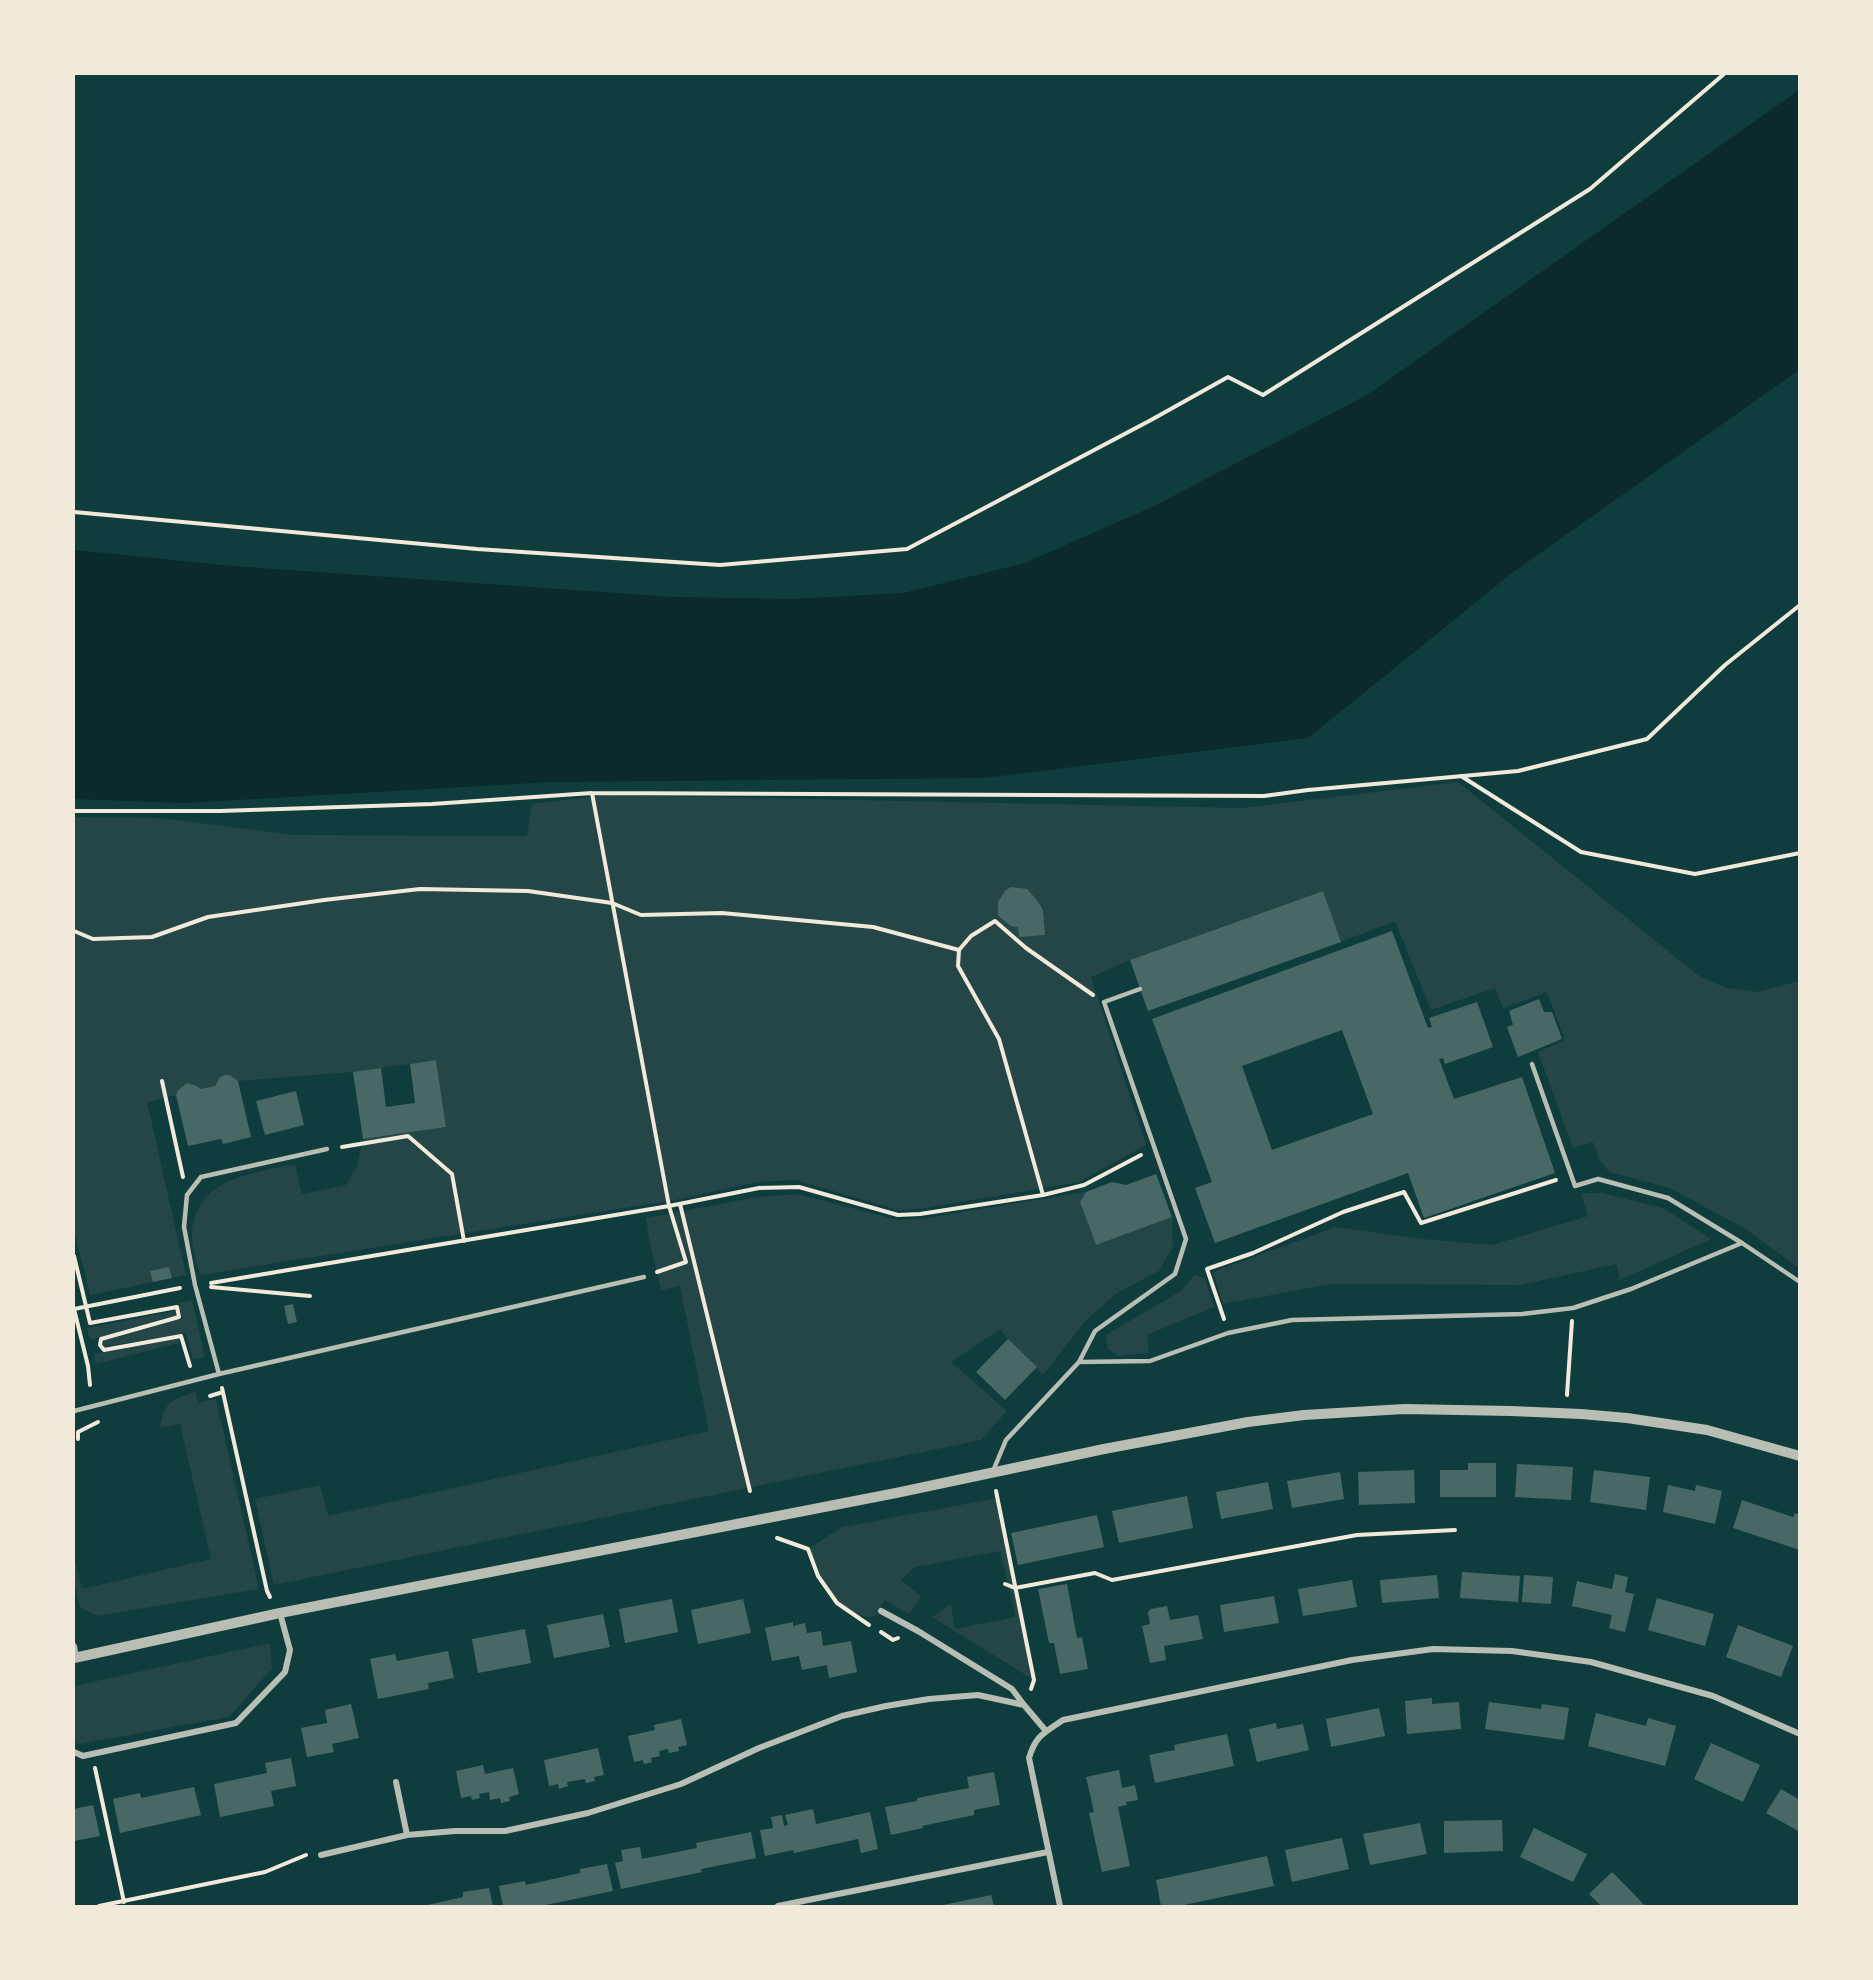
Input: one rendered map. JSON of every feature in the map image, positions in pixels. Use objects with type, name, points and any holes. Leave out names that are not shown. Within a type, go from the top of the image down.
[{"type":"street","points":[[74,1654],[1104,1449],[1248,1422],[1304,1415],[1404,1409],[1454,1409],[1628,1418],[1707,1430],[1800,1456]]},
{"type":"street","points":[[881,1611],[1012,1689],[1046,1731]]},
{"type":"street","points":[[74,1752],[83,1756],[236,1723],[285,1672],[290,1650],[280,1613]]},
{"type":"street","points":[[1060,1906],[1029,1758],[1034,1743],[1046,1731],[1063,1720],[1352,1660],[1433,1649],[1512,1651],[1591,1662],[1713,1696],[1800,1734]]},
{"type":"street","points":[[321,1855],[407,1835],[455,1831],[505,1831],[588,1813],[681,1784],[759,1748],[842,1716],[885,1706],[978,1695],[1024,1706]]},
{"type":"street","points":[[396,1782],[407,1835]]},
{"type":"street","points":[[778,1906],[1048,1852]]},
{"type":"lane","points":[[993,1472],[1006,1440],[1079,1362],[1095,1331],[1175,1274],[1186,1239],[1104,1002],[1140,989]]},
{"type":"lane","points":[[1532,1064],[1575,1186],[1598,1179],[1668,1198],[1800,1282]]},
{"type":"lane","points":[[219,1374],[195,1285],[184,1227],[187,1195],[201,1177],[327,1149]]},
{"type":"lane","points":[[1079,1362],[1150,1361],[1228,1333],[1292,1320],[1522,1314],[1573,1308],[1631,1289],[1742,1243]]},
{"type":"lane","points":[[74,1411],[219,1374],[644,1276]]},
{"type":"path","points":[[74,512],[477,549],[720,565],[907,549],[1228,377],[1263,395],[1590,189],[1724,74]]},
{"type":"path","points":[[74,811],[220,811],[421,804],[592,793],[1264,796],[1518,771],[1647,740],[1725,665],[1800,605]]},
{"type":"path","points":[[1461,776],[1581,852],[1695,874],[1800,854]]},
{"type":"path","points":[[592,793],[669,1206],[686,1262],[644,1276]]},
{"type":"path","points":[[74,932],[93,939],[152,937],[208,917],[324,900],[420,889],[528,891],[612,903],[641,915],[722,913],[873,927],[959,950]]},
{"type":"path","points":[[1043,1195],[999,1039],[958,966],[959,950],[971,936],[995,921],[1026,948],[1104,1002]]},
{"type":"path","points":[[162,1081],[187,1195]]},
{"type":"path","points":[[327,1149],[408,1136],[452,1173],[464,1241]]},
{"type":"path","points":[[90,1386],[88,1366],[74,1309],[195,1285],[669,1206],[759,1188],[799,1187],[898,1215],[920,1214],[1043,1195],[1084,1185],[1155,1148]]},
{"type":"path","points":[[1220,1305],[1207,1269],[1252,1253],[1343,1212],[1404,1192],[1421,1223],[1571,1175]]},
{"type":"path","points":[[680,1204],[750,1491]]},
{"type":"path","points":[[74,1256],[90,1323],[177,1307],[179,1317],[101,1339],[100,1346],[104,1350],[181,1336],[189,1366],[195,1364]]},
{"type":"path","points":[[195,1285],[310,1296]]},
{"type":"path","points":[[1565,1413],[1573,1308]]},
{"type":"path","points":[[219,1374],[267,1591],[280,1613]]},
{"type":"path","points":[[210,1396],[223,1392]]},
{"type":"path","points":[[78,1439],[78,1432],[99,1422]]},
{"type":"path","points":[[993,1472],[1034,1680],[1024,1706]]},
{"type":"path","points":[[1005,1584],[1015,1588],[1095,1573],[1112,1580],[1357,1535],[1455,1530]]},
{"type":"path","points":[[777,1538],[808,1549],[818,1576],[826,1589],[837,1603],[852,1614],[893,1640],[918,1631]]},
{"type":"path","points":[[92,1754],[124,1902]]},
{"type":"path","points":[[99,1906],[265,1872],[312,1852],[321,1855]]},
{"type":"shaded area","points":[[1799,90],[1799,370],[1512,573],[1308,738],[984,778],[550,782],[185,803],[74,799],[74,550],[232,566],[673,597],[792,599],[903,593],[1025,563],[1154,506],[1367,395]]},
{"type":"shaded area","points":[[1458,782],[1699,976],[1726,988],[1759,992],[1799,981],[1799,1268],[1744,1228],[1670,1188],[1609,1172],[1598,1157],[1593,1142],[1573,1148],[1538,1052],[1565,1040],[1547,992],[1503,1008],[1495,988],[1431,1010],[1395,921],[1341,942],[1322,891],[1130,960],[1091,977],[1146,1145],[1079,1182],[919,1209],[898,1210],[795,1180],[757,1182],[675,1200],[200,1275],[193,1249],[192,1233],[196,1214],[204,1200],[215,1189],[244,1175],[295,1164],[302,1194],[346,1185],[357,1166],[363,1139],[446,1127],[436,1060],[353,1072],[238,1081],[230,1075],[220,1077],[215,1086],[200,1089],[187,1083],[178,1089],[176,1095],[147,1102],[186,1275],[172,1278],[169,1267],[151,1271],[153,1282],[90,1295],[74,1230],[74,817],[161,818],[293,835],[527,836],[532,804],[608,795],[1243,808]]},
{"type":"shaded area","points":[[1086,1192],[1080,1202],[1096,1245],[1172,1217],[1173,1247],[1159,1271],[1117,1293],[1086,1320],[1043,1375],[1000,1329],[951,1362],[1007,1411],[981,1440],[274,1585],[255,1499],[320,1485],[328,1516],[709,1431],[680,1286],[661,1290],[646,1218],[758,1197],[798,1194],[898,1220],[921,1219]]},
{"type":"shaded area","points":[[1581,1193],[1602,1193],[1663,1208],[1711,1239],[1620,1280],[1616,1264],[1520,1285],[1331,1284],[1223,1304],[1213,1272],[1336,1227],[1422,1239],[1492,1245],[1588,1216]]},
{"type":"shaded area","points":[[1195,1275],[1205,1279],[1214,1307],[1147,1335],[1149,1353],[1118,1356],[1108,1349],[1106,1335],[1181,1291]]},
{"type":"shaded area","points":[[192,1300],[205,1357],[193,1359],[186,1333],[104,1347],[103,1341],[182,1319],[179,1303]]},
{"type":"shaded area","points":[[175,1311],[176,1315],[90,1340],[87,1328]]},
{"type":"shaded area","points":[[178,1339],[179,1343],[96,1364],[94,1354]]},
{"type":"shaded area","points":[[196,1392],[198,1403],[216,1399],[259,1589],[97,1616],[80,1607],[74,1582],[74,1556],[82,1589],[211,1559],[180,1424],[160,1428],[164,1412],[170,1403]]},
{"type":"shaded area","points":[[998,1498],[1034,1680],[932,1617],[951,1604],[955,1629],[1016,1617],[1000,1551],[915,1567],[901,1580],[921,1596],[909,1614],[885,1600],[874,1617],[850,1613],[835,1601],[824,1585],[808,1549],[842,1527]]},
{"type":"shaded area","points":[[270,1643],[272,1668],[229,1717],[79,1744],[74,1742],[74,1686]]},
{"type":"building","points":[[1011,887],[1027,889],[1037,900],[1043,910],[1045,935],[1019,937],[1018,927],[1011,926],[998,915],[998,902],[1005,891]]},
{"type":"building","points":[[1323,891],[1341,942],[1148,1011],[1130,960]]},
{"type":"building","points":[[1392,931],[1428,1028],[1432,1027],[1429,1018],[1477,1002],[1493,1047],[1445,1064],[1443,1058],[1439,1059],[1454,1099],[1522,1077],[1555,1173],[1424,1218],[1408,1173],[1215,1243],[1195,1188],[1212,1182],[1152,1019]],"holes":[[[1342,1030],[1373,1114],[1272,1150],[1242,1066]]]},
{"type":"building","points":[[1539,999],[1544,1012],[1552,1012],[1562,1039],[1518,1057],[1507,1027],[1513,1025],[1509,1011]]},
{"type":"building","points":[[436,1060],[446,1127],[363,1139],[353,1072],[381,1068],[386,1107],[415,1103],[410,1064]]},
{"type":"building","points":[[230,1075],[238,1081],[251,1137],[223,1144],[221,1139],[188,1146],[176,1095],[178,1090],[187,1083],[200,1089],[215,1086],[220,1077]]},
{"type":"building","points":[[296,1091],[304,1125],[265,1135],[256,1101]]},
{"type":"building","points":[[1156,1174],[1172,1217],[1096,1245],[1080,1202],[1086,1192],[1112,1182],[1126,1185]]},
{"type":"building","points":[[169,1267],[172,1278],[153,1282],[150,1271]]},
{"type":"building","points":[[293,1304],[297,1322],[288,1324],[284,1306]]},
{"type":"building","points":[[1008,1339],[1037,1367],[1005,1400],[976,1372]]},
{"type":"building","points":[[1468,1463],[1496,1463],[1496,1497],[1440,1497],[1440,1470],[1468,1470]]},
{"type":"building","points":[[1517,1464],[1573,1467],[1571,1500],[1515,1497]]},
{"type":"building","points":[[1414,1470],[1415,1503],[1359,1505],[1358,1472]]},
{"type":"building","points":[[1594,1470],[1650,1477],[1646,1510],[1590,1502]]},
{"type":"building","points":[[1340,1472],[1344,1499],[1292,1508],[1287,1481]]},
{"type":"building","points":[[1268,1482],[1273,1509],[1221,1519],[1216,1492]]},
{"type":"building","points":[[1668,1485],[1695,1491],[1696,1485],[1722,1491],[1715,1524],[1663,1512]]},
{"type":"building","points":[[1187,1496],[1193,1528],[1119,1543],[1112,1511]]},
{"type":"building","points":[[1742,1500],[1793,1517],[1795,1513],[1800,1515],[1800,1550],[1733,1528]]},
{"type":"building","points":[[1097,1515],[1104,1547],[1018,1565],[1011,1533]]},
{"type":"building","points":[[1462,1572],[1520,1576],[1518,1602],[1460,1598]]},
{"type":"building","points":[[1615,1574],[1628,1577],[1625,1592],[1634,1594],[1625,1632],[1609,1628],[1612,1615],[1572,1606],[1577,1581],[1612,1589]]},
{"type":"building","points":[[1437,1575],[1439,1598],[1382,1603],[1380,1580]]},
{"type":"building","points":[[1524,1575],[1553,1577],[1551,1604],[1522,1602]]},
{"type":"building","points":[[1352,1580],[1357,1607],[1303,1616],[1298,1589]]},
{"type":"building","points":[[1067,1584],[1077,1638],[1082,1637],[1088,1669],[1060,1674],[1054,1643],[1049,1643],[1038,1589]]},
{"type":"building","points":[[1274,1596],[1279,1623],[1224,1632],[1220,1605]]},
{"type":"building","points":[[1657,1598],[1714,1614],[1705,1646],[1648,1630]]},
{"type":"building","points":[[672,1599],[678,1632],[625,1643],[619,1609]]},
{"type":"building","points":[[743,1599],[751,1633],[698,1644],[691,1610]]},
{"type":"building","points":[[1167,1606],[1170,1620],[1198,1615],[1203,1639],[1164,1646],[1166,1660],[1150,1663],[1142,1626],[1150,1624],[1148,1612],[1151,1609]]},
{"type":"building","points":[[603,1614],[610,1647],[554,1658],[547,1625]]},
{"type":"building","points":[[793,1622],[793,1626],[805,1623],[807,1633],[821,1631],[823,1646],[851,1641],[857,1672],[829,1678],[827,1665],[802,1670],[799,1656],[772,1661],[765,1628]]},
{"type":"building","points":[[1738,1625],[1793,1646],[1781,1677],[1726,1657]]},
{"type":"building","points":[[525,1629],[531,1663],[478,1673],[472,1639]]},
{"type":"building","points":[[448,1651],[454,1678],[428,1683],[429,1689],[378,1699],[370,1659],[395,1654],[397,1661]]},
{"type":"building","points":[[1432,1698],[1432,1704],[1459,1702],[1461,1729],[1407,1734],[1405,1701]]},
{"type":"building","points":[[1489,1702],[1541,1709],[1542,1704],[1569,1708],[1564,1740],[1485,1729]]},
{"type":"building","points":[[351,1704],[359,1738],[332,1744],[334,1752],[307,1757],[301,1728],[327,1723],[325,1710]]},
{"type":"building","points":[[1379,1708],[1385,1736],[1331,1747],[1326,1719]]},
{"type":"building","points":[[1596,1713],[1646,1726],[1648,1718],[1676,1726],[1665,1766],[1588,1746]]},
{"type":"building","points":[[681,1719],[687,1745],[678,1747],[679,1751],[669,1753],[668,1749],[659,1751],[660,1756],[651,1758],[652,1762],[644,1764],[643,1760],[634,1762],[628,1736],[655,1730],[654,1725]]},
{"type":"building","points":[[1276,1723],[1277,1729],[1303,1724],[1309,1750],[1257,1762],[1249,1729]]},
{"type":"building","points":[[1227,1734],[1234,1766],[1155,1783],[1149,1755],[1175,1750],[1174,1745]]},
{"type":"building","points":[[1711,1743],[1760,1765],[1743,1802],[1694,1779]]},
{"type":"building","points":[[598,1748],[604,1775],[594,1777],[595,1781],[586,1783],[585,1779],[567,1782],[568,1786],[559,1789],[558,1784],[549,1786],[544,1760]]},
{"type":"building","points":[[291,1758],[296,1786],[271,1791],[274,1806],[220,1817],[214,1784],[267,1773],[265,1763]]},
{"type":"building","points":[[483,1765],[485,1774],[513,1768],[519,1794],[509,1797],[510,1801],[501,1803],[500,1798],[490,1800],[489,1792],[479,1794],[480,1798],[472,1800],[471,1796],[461,1798],[456,1771]]},
{"type":"building","points":[[1119,1770],[1122,1788],[1135,1785],[1138,1800],[1126,1802],[1127,1805],[1118,1807],[1130,1866],[1102,1872],[1089,1813],[1094,1812],[1086,1777]]},
{"type":"building","points":[[994,1772],[1000,1805],[974,1810],[974,1815],[891,1835],[885,1807],[969,1788],[967,1777]]},
{"type":"building","points":[[194,1787],[201,1815],[120,1833],[113,1799],[140,1793],[141,1798]]},
{"type":"building","points":[[1781,1789],[1800,1800],[1800,1832],[1766,1813]]},
{"type":"building","points":[[93,1805],[100,1836],[74,1841],[74,1809]]},
{"type":"building","points":[[813,1809],[816,1824],[870,1812],[878,1849],[861,1853],[858,1839],[794,1853],[793,1850],[765,1856],[760,1830],[773,1828],[771,1817],[782,1815],[784,1826],[788,1825],[785,1815]]},
{"type":"building","points":[[1502,1820],[1503,1851],[1444,1853],[1444,1821]]},
{"type":"building","points":[[1420,1823],[1427,1854],[1370,1865],[1363,1834]]},
{"type":"building","points":[[1534,1828],[1587,1854],[1573,1882],[1520,1857]]},
{"type":"building","points":[[751,1832],[756,1858],[621,1889],[615,1863],[623,1861],[621,1850],[640,1847],[642,1859],[697,1848],[696,1843]]},
{"type":"building","points":[[1342,1838],[1349,1869],[1292,1882],[1285,1850]]},
{"type":"building","points":[[1267,1856],[1274,1886],[1179,1906],[1161,1906],[1156,1880]]},
{"type":"building","points":[[607,1864],[613,1891],[541,1906],[503,1906],[499,1886],[525,1881],[526,1885],[580,1873],[580,1869]]},
{"type":"building","points":[[1612,1872],[1645,1906],[1601,1906],[1589,1894]]},
{"type":"building","points":[[489,1888],[493,1906],[423,1906],[463,1897],[463,1892]]},
{"type":"building","points":[[991,1895],[994,1906],[943,1906],[943,1905]]}]
